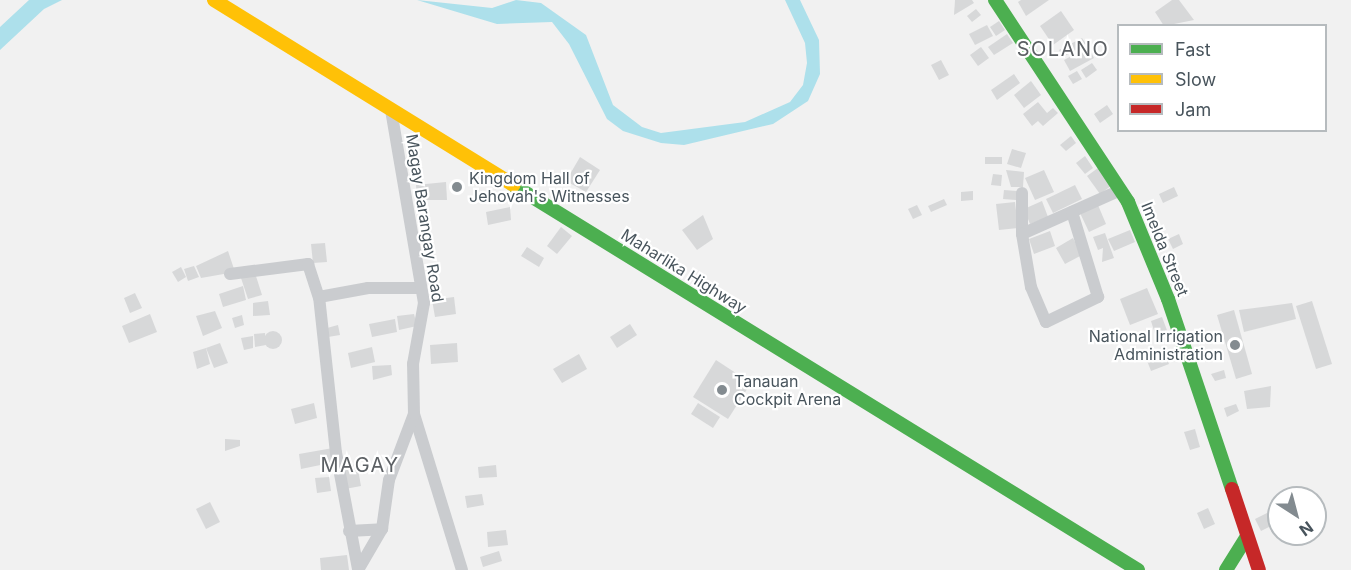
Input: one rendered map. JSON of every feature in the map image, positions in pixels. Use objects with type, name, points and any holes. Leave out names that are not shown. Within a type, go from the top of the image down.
[{"type":"main road","name":"Maharlika Highway","points":[[214,0],[1138,570]]},
{"type":"main road","name":"Imelda Street","points":[[1002,2],[1121,190],[1168,298],[1246,538],[1259,570]]},
{"type":"main road","points":[[1226,570],[1246,538]]},
{"type":"street","name":"Magay Barangay Road","points":[[358,570],[382,529],[389,480],[414,414],[421,288],[391,110]]},
{"type":"street","points":[[1022,234],[1121,190]]},
{"type":"street","points":[[1022,193],[1022,234],[1031,287],[1046,322],[1098,297],[1072,212]]},
{"type":"street","points":[[230,274],[308,264],[319,297],[349,531],[358,570]]},
{"type":"street","points":[[319,297],[368,288],[421,288]]},
{"type":"street","points":[[414,414],[462,570]]},
{"type":"street","points":[[349,531],[382,529]]},
{"type":"water","points":[[29,0],[62,0],[44,9],[0,50],[0,27]]},
{"type":"water","points":[[417,0],[492,8],[516,0],[541,3],[586,35],[613,105],[642,127],[661,133],[745,122],[790,102],[803,85],[807,63],[805,43],[785,0],[800,0],[819,40],[820,74],[808,101],[773,124],[684,145],[661,143],[623,131],[607,119],[569,44],[552,22],[497,24]]},
{"type":"building","points":[[955,0],[972,0],[974,3],[954,15]]},
{"type":"building","points":[[1021,0],[1049,0],[1026,16],[1018,2]]},
{"type":"building","points":[[1172,0],[1179,0],[1194,20],[1163,24],[1155,12]]},
{"type":"building","points":[[976,9],[981,15],[972,22],[967,16]]},
{"type":"building","points":[[1061,11],[1074,30],[1053,45],[1040,26]]},
{"type":"building","points":[[999,21],[1005,30],[996,36],[990,27]]},
{"type":"building","points":[[987,25],[993,36],[975,45],[969,34]]},
{"type":"building","points":[[1007,34],[1013,43],[994,55],[988,47]]},
{"type":"building","points":[[1082,38],[1086,44],[1063,57],[1059,50]]},
{"type":"building","points":[[981,47],[989,58],[978,66],[970,55]]},
{"type":"building","points":[[1088,47],[1094,58],[1070,71],[1064,60]]},
{"type":"building","points":[[941,60],[949,75],[939,80],[931,65]]},
{"type":"building","points":[[1092,63],[1097,70],[1086,78],[1081,70]]},
{"type":"building","points":[[1077,71],[1082,79],[1073,84],[1068,76]]},
{"type":"building","points":[[1014,74],[1020,83],[997,100],[991,90]]},
{"type":"building","points":[[1031,81],[1041,95],[1024,108],[1014,95]]},
{"type":"building","points":[[1038,102],[1047,113],[1053,108],[1058,113],[1043,126],[1038,121],[1032,126],[1023,114]]},
{"type":"building","points":[[1107,105],[1113,114],[1100,123],[1094,114]]},
{"type":"building","points":[[1071,136],[1076,143],[1066,151],[1060,145]]},
{"type":"building","points":[[1012,149],[1026,153],[1021,168],[1007,164]]},
{"type":"building","points":[[1085,156],[1093,168],[1085,174],[1076,163]]},
{"type":"building","points":[[580,157],[600,170],[586,192],[566,181]]},
{"type":"building","points":[[985,157],[1002,157],[1002,164],[985,164]]},
{"type":"building","points":[[1098,168],[1111,186],[1100,194],[1087,176]]},
{"type":"building","points":[[1006,170],[1024,172],[1023,187],[1011,187]]},
{"type":"building","points":[[1044,170],[1054,192],[1035,200],[1025,178]]},
{"type":"building","points":[[993,174],[1002,175],[1001,186],[991,185]]},
{"type":"building","points":[[446,182],[447,200],[417,200],[416,185]]},
{"type":"building","points":[[1075,185],[1082,199],[1053,213],[1046,199]]},
{"type":"building","points":[[1174,187],[1178,196],[1163,203],[1159,194]]},
{"type":"building","points":[[1004,190],[1017,191],[1016,200],[1003,199]]},
{"type":"building","points":[[973,191],[973,200],[961,201],[961,192]]},
{"type":"building","points":[[944,199],[947,205],[931,212],[928,206]]},
{"type":"building","points":[[1042,201],[1048,217],[1030,224],[1024,209]]},
{"type":"building","points":[[1015,202],[1018,228],[999,230],[996,204]]},
{"type":"building","points":[[917,205],[922,215],[913,219],[908,209]]},
{"type":"building","points":[[1098,205],[1106,224],[1089,232],[1080,213]]},
{"type":"building","points":[[510,207],[511,220],[488,225],[486,212]]},
{"type":"building","points":[[703,215],[713,239],[697,250],[682,230]]},
{"type":"building","points":[[561,227],[572,236],[557,254],[547,246]]},
{"type":"building","points":[[1130,230],[1135,242],[1114,251],[1108,239]]},
{"type":"building","points":[[1050,231],[1055,246],[1034,254],[1029,239]]},
{"type":"building","points":[[1105,233],[1114,258],[1102,262],[1103,248],[1098,250],[1093,237]]},
{"type":"building","points":[[1179,234],[1183,244],[1173,249],[1168,239]]},
{"type":"building","points":[[1073,238],[1082,255],[1065,264],[1056,248]]},
{"type":"building","points":[[325,243],[327,262],[313,263],[311,244]]},
{"type":"building","points":[[527,247],[544,258],[539,267],[521,256]]},
{"type":"building","points":[[228,251],[235,272],[201,278],[196,266]]},
{"type":"building","points":[[194,266],[199,277],[188,281],[184,269]]},
{"type":"building","points":[[181,267],[186,277],[178,282],[172,272]]},
{"type":"building","points":[[255,273],[262,295],[248,299],[241,278]]},
{"type":"building","points":[[243,286],[246,300],[223,307],[219,294]]},
{"type":"building","points":[[1147,288],[1158,314],[1130,325],[1120,299]]},
{"type":"building","points":[[135,293],[142,308],[130,313],[124,298]]},
{"type":"building","points":[[454,297],[456,314],[435,317],[432,300]]},
{"type":"building","points":[[268,301],[270,315],[253,316],[253,303]]},
{"type":"building","points":[[1312,301],[1332,364],[1316,369],[1296,306]]},
{"type":"building","points":[[1292,303],[1296,319],[1244,332],[1239,310]]},
{"type":"building","name":"National Irrigation Administration","points":[[1234,310],[1252,374],[1236,379],[1217,315]]},
{"type":"building","points":[[215,311],[222,328],[203,336],[196,316]]},
{"type":"building","points":[[150,314],[157,332],[129,343],[122,326]]},
{"type":"building","points":[[414,314],[417,326],[399,330],[397,316]]},
{"type":"building","points":[[242,315],[244,325],[235,328],[232,318]]},
{"type":"building","points":[[1162,317],[1168,333],[1156,337],[1151,321]]},
{"type":"building","points":[[395,319],[397,332],[372,337],[369,324]]},
{"type":"building","points":[[630,324],[637,335],[617,348],[610,337]]},
{"type":"building","points":[[338,325],[340,335],[328,337],[327,328]]},
{"type":"building","points":[[273,331],[279,334],[282,340],[279,346],[273,349],[267,346],[264,340],[267,334]]},
{"type":"building","points":[[265,333],[266,345],[255,347],[254,334]]},
{"type":"building","points":[[253,336],[253,348],[244,350],[241,338]]},
{"type":"building","points":[[220,343],[228,363],[214,368],[206,348]]},
{"type":"building","points":[[457,343],[458,362],[431,364],[430,345]]},
{"type":"building","points":[[372,347],[375,362],[351,368],[348,353]]},
{"type":"building","points":[[206,348],[210,364],[197,369],[193,352]]},
{"type":"building","points":[[1163,350],[1169,364],[1151,371],[1146,358]]},
{"type":"building","points":[[579,354],[587,369],[562,383],[553,369]]},
{"type":"building","name":"Tanauan Cockpit Arena","points":[[716,360],[751,383],[728,419],[693,397]]},
{"type":"building","points":[[391,365],[392,375],[373,380],[372,366]]},
{"type":"building","points":[[1224,370],[1226,378],[1215,381],[1211,374]]},
{"type":"building","points":[[1271,386],[1270,407],[1247,409],[1244,391]]},
{"type":"building","points":[[314,403],[317,418],[295,424],[291,409]]},
{"type":"building","points":[[698,403],[720,417],[713,428],[691,414]]},
{"type":"building","points":[[1236,404],[1239,411],[1227,417],[1224,408]]},
{"type":"building","points":[[1195,429],[1200,447],[1190,450],[1184,432]]},
{"type":"building","points":[[225,439],[240,440],[240,446],[225,451]]},
{"type":"building","points":[[333,448],[335,462],[301,469],[299,454]]},
{"type":"building","points":[[357,464],[361,486],[345,489],[341,467]]},
{"type":"building","points":[[496,465],[497,477],[479,478],[478,467]]},
{"type":"building","points":[[329,477],[331,491],[317,493],[315,478]]},
{"type":"building","points":[[482,494],[484,505],[467,508],[465,496]]},
{"type":"building","points":[[210,502],[220,522],[206,529],[196,509]]},
{"type":"building","points":[[1208,508],[1215,524],[1204,529],[1197,513]]},
{"type":"building","points":[[1267,513],[1267,528],[1261,531],[1255,519]]},
{"type":"building","points":[[506,530],[508,545],[488,547],[487,532]]},
{"type":"building","points":[[499,551],[502,561],[483,567],[480,557]]},
{"type":"building","points":[[347,555],[349,570],[321,570],[320,558]]},
{"type":"traffic: fast","points":[[995,0],[1128,202],[1168,299],[1232,489]]},
{"type":"traffic: fast","points":[[513,185],[1138,570]]},
{"type":"traffic: fast","points":[[1226,570],[1246,538]]},
{"type":"traffic: slow","points":[[214,0],[513,185]]},
{"type":"traffic: jam","points":[[1232,489],[1259,570]]},
{"type":"place","name":"Kingdom Hall of Jehovah's Witnesses","points":[[457,187]]},
{"type":"place","name":"National Irrigation Administration","points":[[1235,345]]},
{"type":"place","name":"Tanauan Cockpit Arena","points":[[722,390]]},
{"type":"district","name":"SOLANO","points":[[1063,49]]},
{"type":"district","name":"MAGAY","points":[[360,465]]}]
